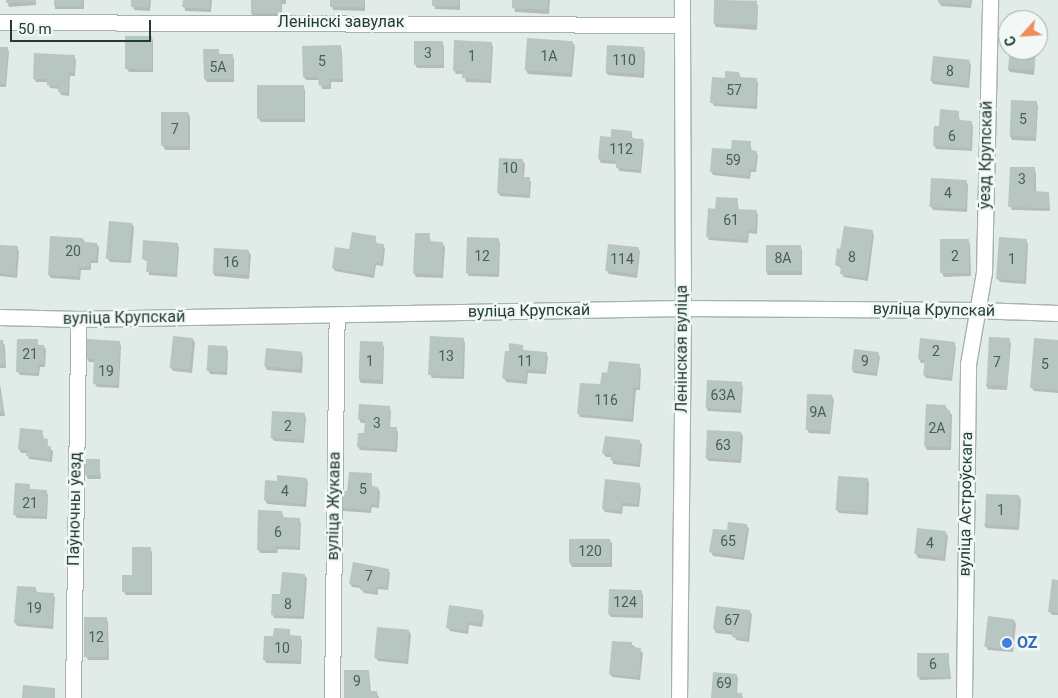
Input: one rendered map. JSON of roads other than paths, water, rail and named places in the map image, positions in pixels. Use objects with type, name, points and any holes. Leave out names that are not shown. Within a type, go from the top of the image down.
[{"type":"street","name":"Ленінская вуліца","points":[[679,698],[683,308],[682,0]]},
{"type":"street","name":"ўезд Крупскай","points":[[976,310],[984,272],[990,0]]},
{"type":"street","name":"Ленінскі завулак","points":[[0,22],[682,25]]},
{"type":"street","name":"вуліца Крупскай","points":[[0,317],[78,319],[683,308],[976,310],[1058,313]]},
{"type":"street","name":"вуліца Астроўскага","points":[[964,698],[968,364],[976,310]]},
{"type":"street","name":"вуліца Жукава","points":[[332,698],[337,315]]},
{"type":"street","name":"Паўночны ўезд","points":[[72,698],[78,319]]},
{"type":"place","name":"OZ","points":[[1007,643]]}]
